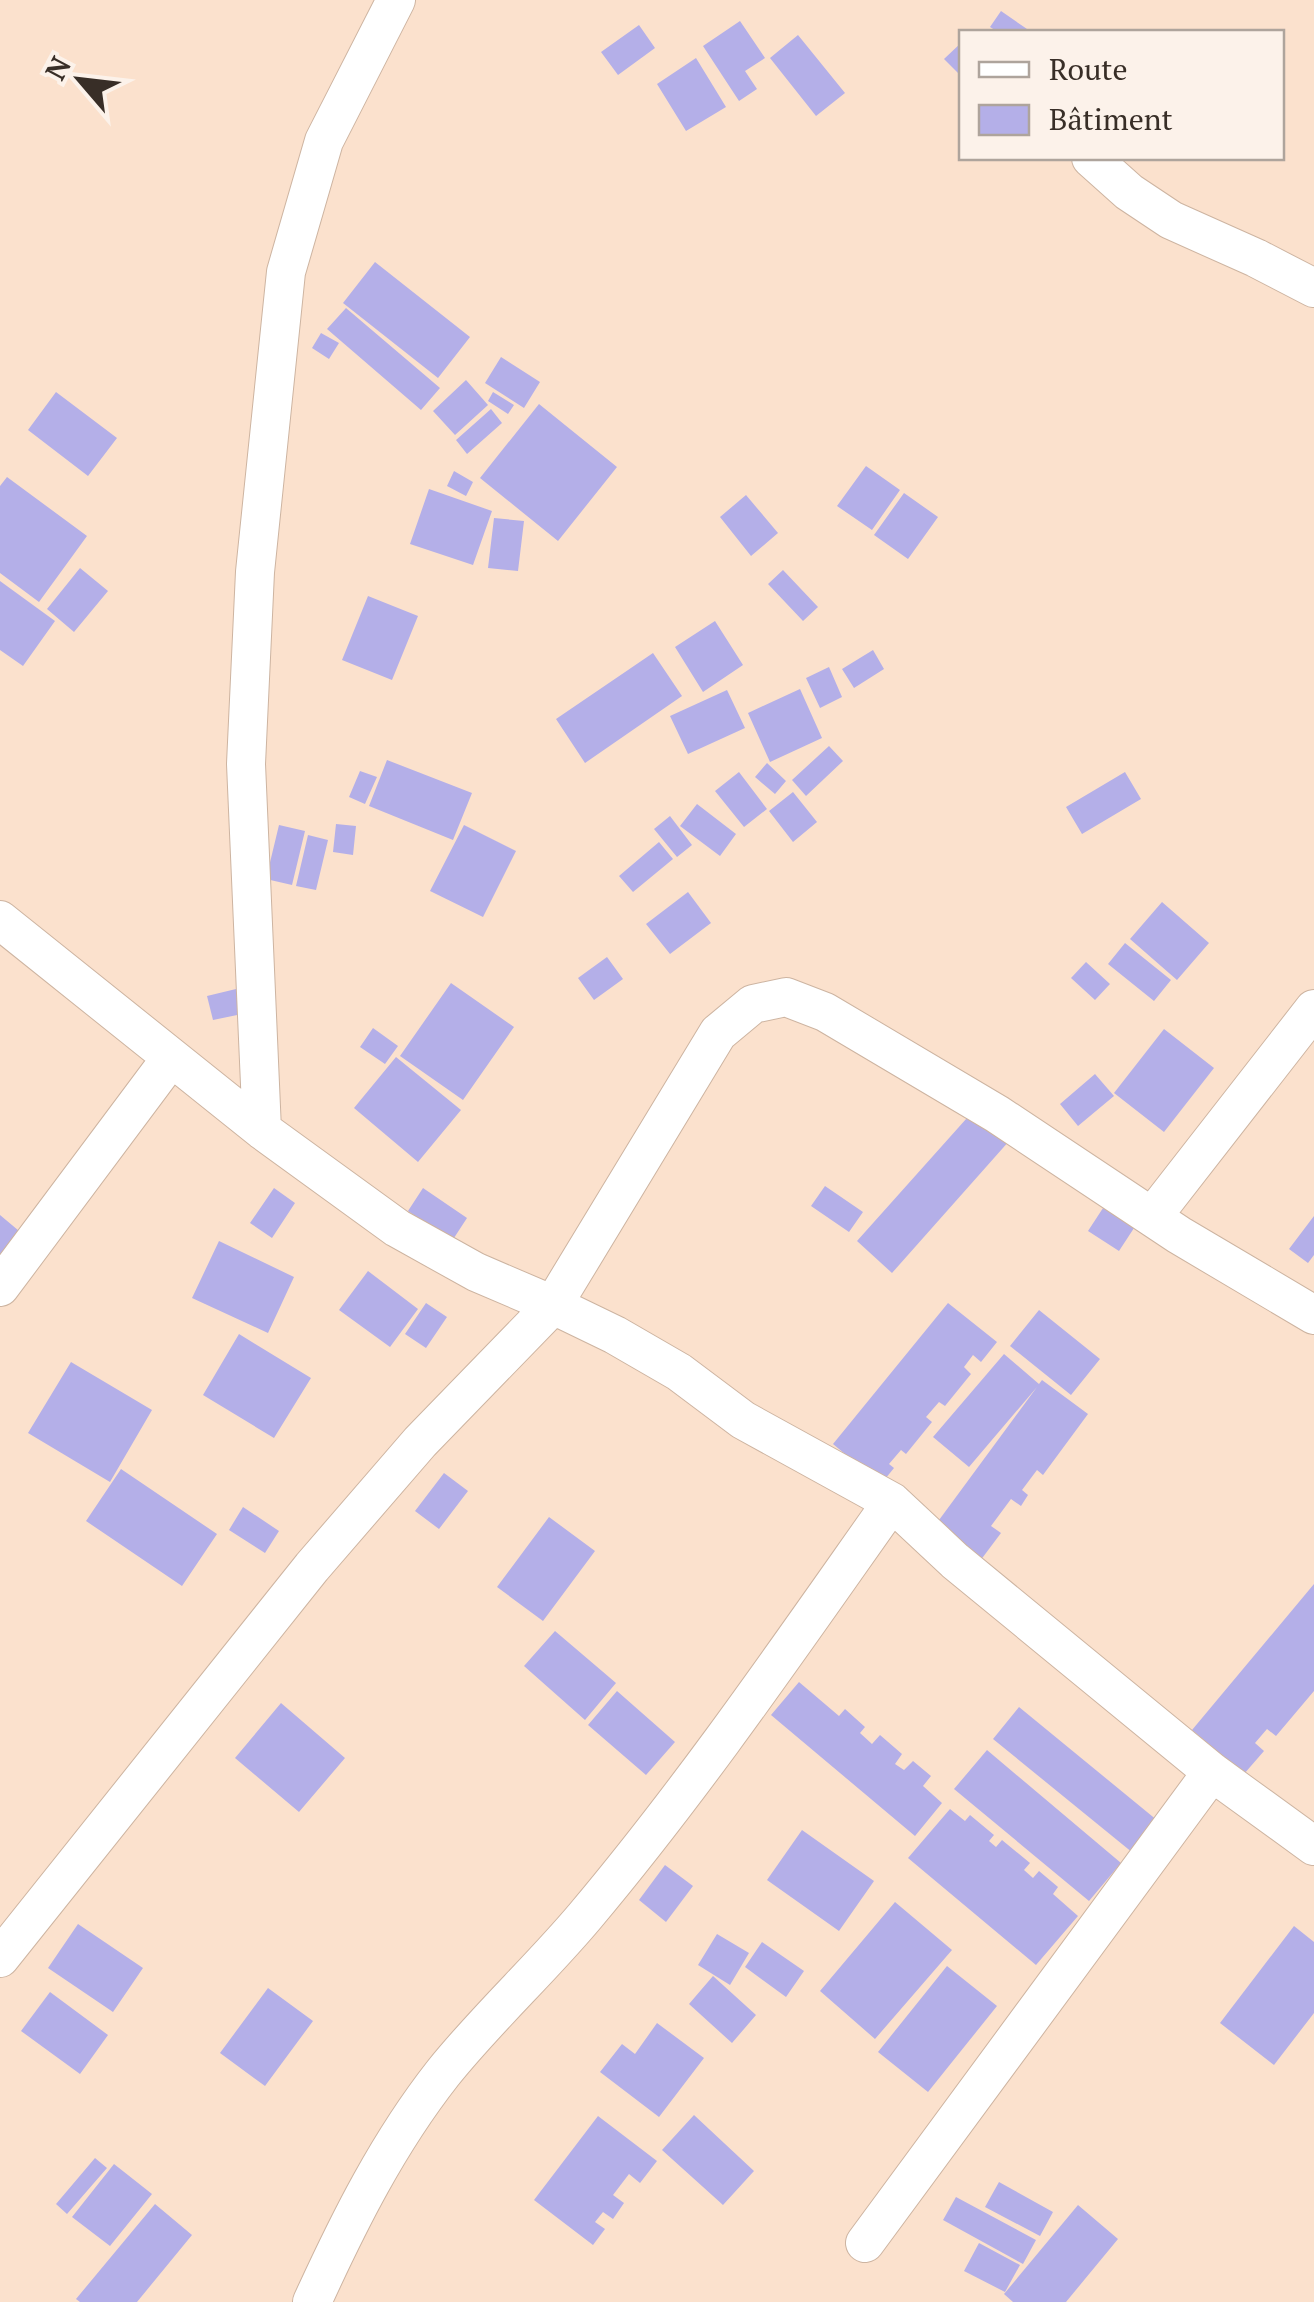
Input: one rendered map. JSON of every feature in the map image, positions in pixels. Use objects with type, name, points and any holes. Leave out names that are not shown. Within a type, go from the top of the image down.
[{"type":"street","points":[[262,1130],[246,764],[255,572],[286,272],[324,142],[396,0]]},
{"type":"street","points":[[1094,160],[1129,192],[1171,220],[1314,288]]},
{"type":"street","points":[[0,920],[262,1130],[397,1228],[476,1272],[615,1335],[679,1372],[744,1420],[892,1502],[955,1561],[1212,1772],[1314,1846]]},
{"type":"street","points":[[0,1958],[312,1567],[420,1442],[553,1305],[718,1033],[753,1004],[786,997],[825,1012],[997,1114],[1152,1217],[1314,1315]]},
{"type":"street","points":[[1152,1217],[1314,1009]]},
{"type":"street","points":[[0,1287],[171,1058]]},
{"type":"street","points":[[312,2302],[354,2211],[444,2072],[585,1916],[678,1799],[892,1502]]},
{"type":"street","points":[[865,2243],[1212,1772]]},
{"type":"building","points":[[1001,11],[1027,29],[995,30],[990,27]]},
{"type":"building","points":[[740,21],[765,58],[745,71],[757,89],[739,101],[703,46]]},
{"type":"building","points":[[639,25],[655,48],[618,75],[601,52]]},
{"type":"building","points":[[798,35],[845,93],[816,116],[770,58]]},
{"type":"building","points":[[959,45],[959,74],[944,59]]},
{"type":"building","points":[[696,58],[726,107],[686,131],[657,84]]},
{"type":"building","points":[[375,262],[470,337],[438,378],[343,303]]},
{"type":"building","points":[[346,308],[440,388],[421,410],[327,329]]},
{"type":"building","points":[[321,333],[339,343],[329,359],[312,348]]},
{"type":"building","points":[[501,357],[540,382],[524,408],[485,383]]},
{"type":"building","points":[[466,380],[488,405],[455,435],[433,411]]},
{"type":"building","points":[[56,392],[117,438],[88,476],[28,430]]},
{"type":"building","points":[[493,392],[514,405],[508,414],[488,401]]},
{"type":"building","points":[[539,404],[617,467],[558,541],[480,478]]},
{"type":"building","points":[[491,409],[502,423],[467,454],[456,440]]},
{"type":"building","points":[[866,466],[900,490],[872,530],[837,506]]},
{"type":"building","points":[[454,471],[473,482],[466,496],[447,486]]},
{"type":"building","points":[[7,477],[87,536],[39,602],[0,573],[0,486]]},
{"type":"building","points":[[429,489],[492,511],[473,565],[410,544]]},
{"type":"building","points":[[904,493],[938,517],[908,559],[874,535]]},
{"type":"building","points":[[746,495],[778,533],[751,556],[720,517]]},
{"type":"building","points":[[494,518],[524,521],[518,571],[488,568]]},
{"type":"building","points":[[80,568],[108,591],[74,632],[47,609]]},
{"type":"building","points":[[783,570],[818,607],[803,621],[768,584]]},
{"type":"building","points":[[0,581],[55,621],[23,666],[0,650]]},
{"type":"building","points":[[368,596],[418,616],[392,680],[342,660]]},
{"type":"building","points":[[715,621],[743,665],[703,692],[675,647]]},
{"type":"building","points":[[873,650],[884,669],[854,688],[842,669]]},
{"type":"building","points":[[653,653],[682,696],[585,763],[556,719]]},
{"type":"building","points":[[829,667],[842,697],[820,708],[806,678]]},
{"type":"building","points":[[800,689],[822,738],[770,762],[748,713]]},
{"type":"building","points":[[727,690],[745,728],[688,754],[670,716]]},
{"type":"building","points":[[829,746],[843,761],[806,796],[792,780]]},
{"type":"building","points":[[387,760],[472,793],[453,840],[369,806]]},
{"type":"building","points":[[767,763],[786,781],[775,794],[755,777]]},
{"type":"building","points":[[360,771],[377,777],[365,804],[349,797]]},
{"type":"building","points":[[739,772],[767,809],[744,827],[715,791]]},
{"type":"building","points":[[1125,772],[1141,799],[1082,834],[1066,807]]},
{"type":"building","points":[[793,792],[817,822],[793,842],[769,811]]},
{"type":"building","points":[[697,804],[736,834],[720,856],[680,826]]},
{"type":"building","points":[[670,816],[692,845],[677,857],[654,829]]},
{"type":"building","points":[[336,824],[356,826],[353,855],[333,852]]},
{"type":"building","points":[[279,825],[305,831],[292,885],[266,879]]},
{"type":"building","points":[[464,825],[516,851],[483,917],[430,891]]},
{"type":"building","points":[[308,835],[328,840],[316,890],[296,886]]},
{"type":"building","points":[[659,842],[673,859],[633,892],[619,876]]},
{"type":"building","points":[[688,892],[711,923],[670,954],[646,924]]},
{"type":"building","points":[[1162,902],[1209,943],[1177,980],[1130,939]]},
{"type":"building","points":[[1125,943],[1171,980],[1154,1001],[1108,964]]},
{"type":"building","points":[[607,957],[623,979],[594,1000],[578,978]]},
{"type":"building","points":[[1086,962],[1110,984],[1095,1000],[1071,978]]},
{"type":"building","points":[[451,983],[514,1027],[463,1100],[400,1056]]},
{"type":"building","points":[[236,989],[242,1014],[213,1020],[207,996]]},
{"type":"building","points":[[373,1028],[398,1046],[385,1064],[360,1047]]},
{"type":"building","points":[[1164,1029],[1214,1068],[1164,1132],[1114,1093]]},
{"type":"building","points":[[396,1057],[461,1110],[418,1162],[354,1108]]},
{"type":"building","points":[[1095,1074],[1114,1096],[1078,1126],[1060,1104]]},
{"type":"building","points":[[975,1109],[1010,1140],[892,1273],[857,1241]]},
{"type":"building","points":[[825,1186],[863,1212],[849,1232],[811,1206]]},
{"type":"building","points":[[274,1188],[295,1203],[272,1238],[250,1223]]},
{"type":"building","points":[[423,1188],[467,1218],[452,1241],[408,1211]]},
{"type":"building","points":[[1105,1205],[1136,1225],[1119,1251],[1088,1231]]},
{"type":"building","points":[[0,1215],[31,1241],[0,1279]]},
{"type":"building","points":[[1314,1216],[1314,1255],[1308,1263],[1289,1249]]},
{"type":"building","points":[[219,1241],[294,1277],[268,1333],[192,1298]]},
{"type":"building","points":[[368,1271],[418,1309],[390,1347],[339,1310]]},
{"type":"building","points":[[426,1303],[447,1317],[426,1348],[405,1334]]},
{"type":"building","points":[[948,1303],[997,1342],[981,1362],[973,1355],[964,1367],[971,1374],[945,1406],[939,1402],[926,1417],[932,1422],[906,1454],[901,1450],[889,1464],[894,1468],[881,1484],[833,1444]]},
{"type":"building","points":[[1039,1310],[1100,1359],[1071,1395],[1010,1346]]},
{"type":"building","points":[[239,1334],[311,1378],[274,1438],[203,1395]]},
{"type":"building","points":[[1004,1354],[1039,1384],[1042,1380],[1088,1414],[1043,1475],[1037,1470],[1022,1490],[1028,1495],[1021,1506],[1011,1499],[991,1526],[1001,1533],[974,1569],[928,1535],[1037,1387],[969,1467],[933,1437]]},
{"type":"building","points":[[71,1362],[152,1410],[110,1482],[28,1433]]},
{"type":"building","points":[[121,1469],[217,1534],[182,1586],[86,1521]]},
{"type":"building","points":[[444,1473],[468,1491],[439,1529],[415,1511]]},
{"type":"building","points":[[243,1507],[279,1531],[265,1553],[229,1530]]},
{"type":"building","points":[[549,1517],[595,1551],[543,1621],[497,1587]]},
{"type":"building","points":[[1314,1584],[1314,1691],[1276,1736],[1267,1729],[1255,1743],[1264,1751],[1244,1774],[1192,1730]]},
{"type":"building","points":[[555,1631],[616,1683],[585,1720],[524,1666]]},
{"type":"building","points":[[799,1682],[839,1716],[845,1709],[865,1727],[860,1733],[872,1744],[880,1735],[902,1754],[895,1764],[904,1770],[913,1761],[931,1776],[923,1786],[942,1803],[915,1836],[771,1715]]},
{"type":"building","points":[[617,1691],[675,1742],[646,1775],[588,1725]]},
{"type":"building","points":[[281,1703],[345,1758],[299,1812],[235,1758]]},
{"type":"building","points":[[1019,1707],[1158,1821],[1133,1853],[993,1739]]},
{"type":"building","points":[[987,1750],[1121,1863],[1089,1901],[954,1789]]},
{"type":"building","points":[[950,1809],[965,1821],[970,1815],[994,1835],[989,1841],[996,1847],[1002,1840],[1030,1863],[1024,1870],[1033,1878],[1039,1871],[1058,1887],[1053,1894],[1078,1916],[1036,1965],[908,1858]]},
{"type":"building","points":[[802,1830],[874,1881],[839,1931],[767,1880]]},
{"type":"building","points":[[665,1865],[693,1886],[666,1922],[639,1900]]},
{"type":"building","points":[[895,1902],[952,1950],[875,2039],[820,1991]]},
{"type":"building","points":[[78,1924],[143,1968],[113,2012],[48,1968]]},
{"type":"building","points":[[1294,1926],[1314,1942],[1314,2013],[1274,2065],[1220,2023]]},
{"type":"building","points":[[717,1934],[749,1953],[730,1985],[698,1965]]},
{"type":"building","points":[[762,1942],[804,1971],[786,1997],[745,1967]]},
{"type":"building","points":[[947,1966],[997,2006],[928,2092],[878,2052]]},
{"type":"building","points":[[713,1976],[756,2015],[732,2043],[689,2004]]},
{"type":"building","points":[[268,1988],[313,2021],[265,2086],[220,2053]]},
{"type":"building","points":[[50,1992],[108,2035],[80,2074],[21,2031]]},
{"type":"building","points":[[657,2023],[704,2058],[659,2117],[600,2072],[622,2044],[635,2054]]},
{"type":"building","points":[[694,2115],[754,2171],[723,2205],[662,2150]]},
{"type":"building","points":[[598,2116],[657,2161],[640,2183],[629,2174],[613,2195],[624,2203],[613,2219],[603,2212],[595,2222],[605,2229],[593,2245],[534,2200]]},
{"type":"building","points":[[95,2158],[107,2168],[67,2214],[56,2204]]},
{"type":"building","points":[[114,2164],[152,2194],[110,2246],[72,2217]]},
{"type":"building","points":[[999,2182],[1053,2212],[1040,2236],[985,2207]]},
{"type":"building","points":[[956,2197],[1036,2240],[1023,2264],[943,2220]]},
{"type":"building","points":[[155,2204],[192,2235],[137,2302],[76,2299]]},
{"type":"building","points":[[1078,2205],[1118,2239],[1066,2302],[1013,2302],[1004,2294]]},
{"type":"building","points":[[979,2243],[1020,2265],[1005,2292],[964,2271]]}]
